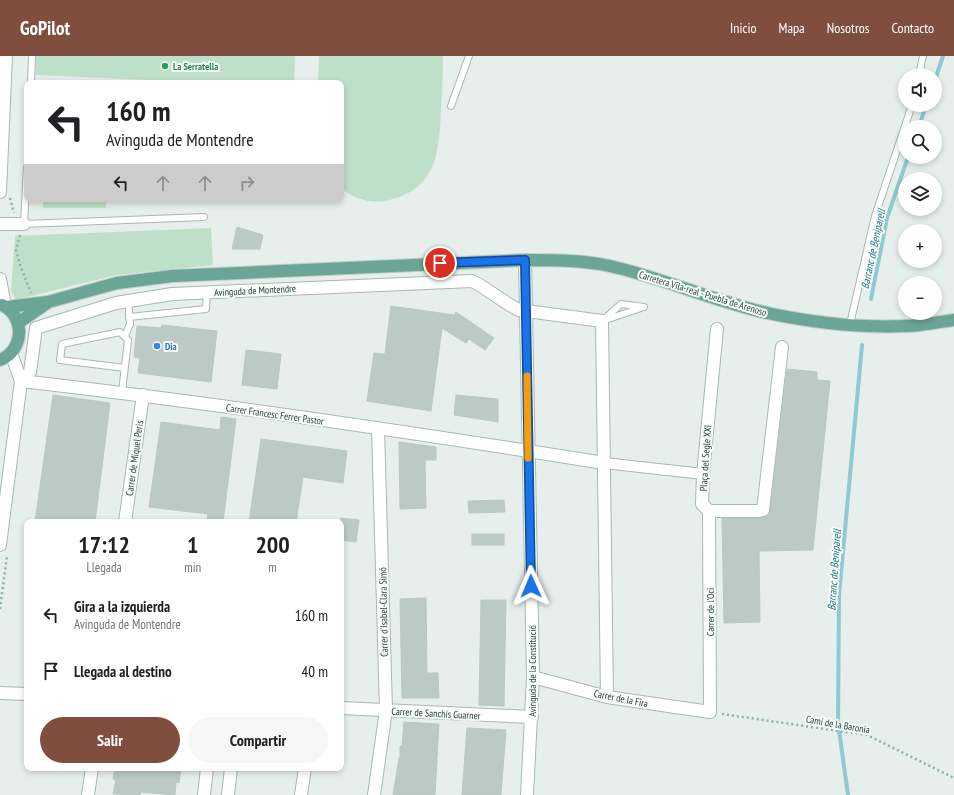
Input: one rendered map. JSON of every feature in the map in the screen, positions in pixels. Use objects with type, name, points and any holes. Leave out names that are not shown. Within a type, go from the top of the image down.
[{"type":"main road","name":"Carretera Vila-real - Puebla de Arenoso","points":[[525,260],[574,261],[608,265],[652,277],[760,311],[788,317],[850,324],[906,326],[954,319]]},
{"type":"main road","name":"Avinguda de Montendre","points":[[4,305],[48,302],[116,283],[172,276],[525,260]]},
{"type":"main road","name":"Avinguda de Montendre","points":[[18,323],[48,302]]},
{"type":"main road","points":[[0,360],[11,353],[20,334],[18,323],[14,314],[4,305]]},
{"type":"street","points":[[0,192],[6,56]]},
{"type":"street","points":[[0,224],[24,224]]},
{"type":"street","name":"Avinguda de la Constitució","points":[[525,260],[533,677],[527,795]]},
{"type":"street","points":[[0,279],[4,305]]},
{"type":"street","name":"Avinguda de Montendre","points":[[22,381],[30,372],[36,328],[128,300],[172,294],[472,281],[482,286],[510,306],[527,312]]},
{"type":"street","points":[[527,312],[602,321],[607,697]]},
{"type":"street","name":"Plaça del Segle XXI","points":[[709,511],[702,504],[717,329]]},
{"type":"street","points":[[709,511],[763,510],[782,348]]},
{"type":"street","points":[[0,545],[22,381],[11,353]]},
{"type":"street","name":"Carrer Francesc Ferrer Pastor","points":[[22,381],[122,392],[528,450]]},
{"type":"street","name":"Carrer de Miquel Peris","points":[[125,519],[143,395]]},
{"type":"street","name":"Carrer d'Isabel-Clara Simó","points":[[374,795],[386,710],[378,429]]},
{"type":"street","points":[[528,450],[604,462],[704,474]]},
{"type":"street","name":"Carrer de l'Oci","points":[[709,511],[710,712]]},
{"type":"street","name":"Carrer de la Fira","points":[[533,677],[607,697],[710,712]]},
{"type":"street","points":[[0,693],[24,694]]},
{"type":"street","name":"Carrer de Sanchis Guarner","points":[[344,708],[532,717]]},
{"type":"street","points":[[88,795],[92,771]]},
{"type":"street","points":[[204,795],[207,771]]},
{"type":"street","points":[[228,795],[232,771]]},
{"type":"street","points":[[301,795],[305,771]]},
{"type":"lane","points":[[31,80],[32,56]]},
{"type":"lane","points":[[451,106],[469,56]]},
{"type":"lane","points":[[920,68],[923,56]]},
{"type":"lane","points":[[850,324],[875,216],[910,112]]},
{"type":"lane","points":[[25,202],[24,224],[204,217]]},
{"type":"lane","points":[[129,318],[206,309],[207,293]]},
{"type":"lane","points":[[124,336],[130,324],[128,300]]},
{"type":"lane","points":[[621,304],[644,307],[637,310],[602,321],[621,304]]},
{"type":"lane","points":[[122,392],[125,368],[128,340],[120,332],[62,344],[60,360],[125,368]]},
{"type":"path","name":"Camí de la Baronia","points":[[710,712],[867,735],[954,778]]},
{"type":"green space","name":"La Serratella","points":[[36,56],[295,56],[294,80],[150,80],[36,75]]},
{"type":"green space","points":[[319,56],[443,56],[439,141],[432,167],[426,178],[417,187],[405,195],[383,201],[376,202],[364,200],[352,196],[344,190],[344,80],[318,80]]},
{"type":"green space","points":[[43,202],[106,202],[106,208],[43,208]]},
{"type":"green space","points":[[211,228],[213,265],[116,275],[16,300],[11,291],[15,236]]},
{"type":"building","points":[[237,227],[263,235],[260,249],[232,249]]},
{"type":"building","points":[[391,306],[454,315],[456,312],[494,338],[485,350],[469,339],[466,343],[442,328],[431,411],[367,401],[374,353],[385,354]]},
{"type":"building","points":[[162,325],[217,331],[211,382],[138,373],[140,358],[134,357],[137,326],[161,328]]},
{"type":"building","points":[[246,350],[281,354],[277,389],[242,385]]},
{"type":"building","points":[[787,369],[817,372],[817,380],[830,381],[813,550],[759,551],[760,622],[724,623],[722,518],[759,518],[768,516],[770,511]]},
{"type":"building","points":[[53,395],[110,403],[95,519],[35,519]]},
{"type":"building","points":[[456,395],[498,399],[498,422],[454,415]]},
{"type":"building","points":[[221,417],[236,419],[223,519],[207,519],[208,514],[149,507],[161,422],[220,430]]},
{"type":"building","points":[[261,439],[347,451],[343,483],[303,477],[296,519],[249,519]]},
{"type":"building","points":[[399,442],[436,447],[436,460],[425,460],[426,508],[400,509]]},
{"type":"building","points":[[504,500],[505,512],[469,513],[468,501]]},
{"type":"building","points":[[341,518],[359,520],[356,542],[344,540],[344,519]]},
{"type":"building","points":[[472,534],[504,534],[504,545],[472,545]]},
{"type":"building","points":[[426,598],[427,673],[438,673],[439,698],[402,698],[400,599]]},
{"type":"building","points":[[481,600],[506,600],[504,706],[479,705]]},
{"type":"building","points":[[404,722],[439,724],[435,795],[393,795],[400,758],[400,746],[402,746]]},
{"type":"building","points":[[467,728],[506,730],[501,795],[462,795]]},
{"type":"building","points":[[114,771],[181,771],[179,783],[176,782],[175,795],[141,792],[140,795],[113,794],[116,780],[113,779]]},
{"type":"waterway","name":"Barranc de Beniparell","points":[[939,68],[943,56]]},
{"type":"waterway","name":"Barranc de Beniparell","points":[[921,120],[924,112]]},
{"type":"waterway","name":"Barranc de Beniparell","points":[[871,299],[887,218],[906,164]]},
{"type":"waterway","name":"Barranc de Beniparell","points":[[848,795],[838,723],[839,595],[862,345]]},
{"type":"slow traffic","points":[[527,376],[528,458]]},
{"type":"place","name":"La Serratella","points":[[165,66]]},
{"type":"place","name":"Dia","points":[[157,346]]},
{"type":"route","points":[[440,263],[525,260],[531,586]]}]
